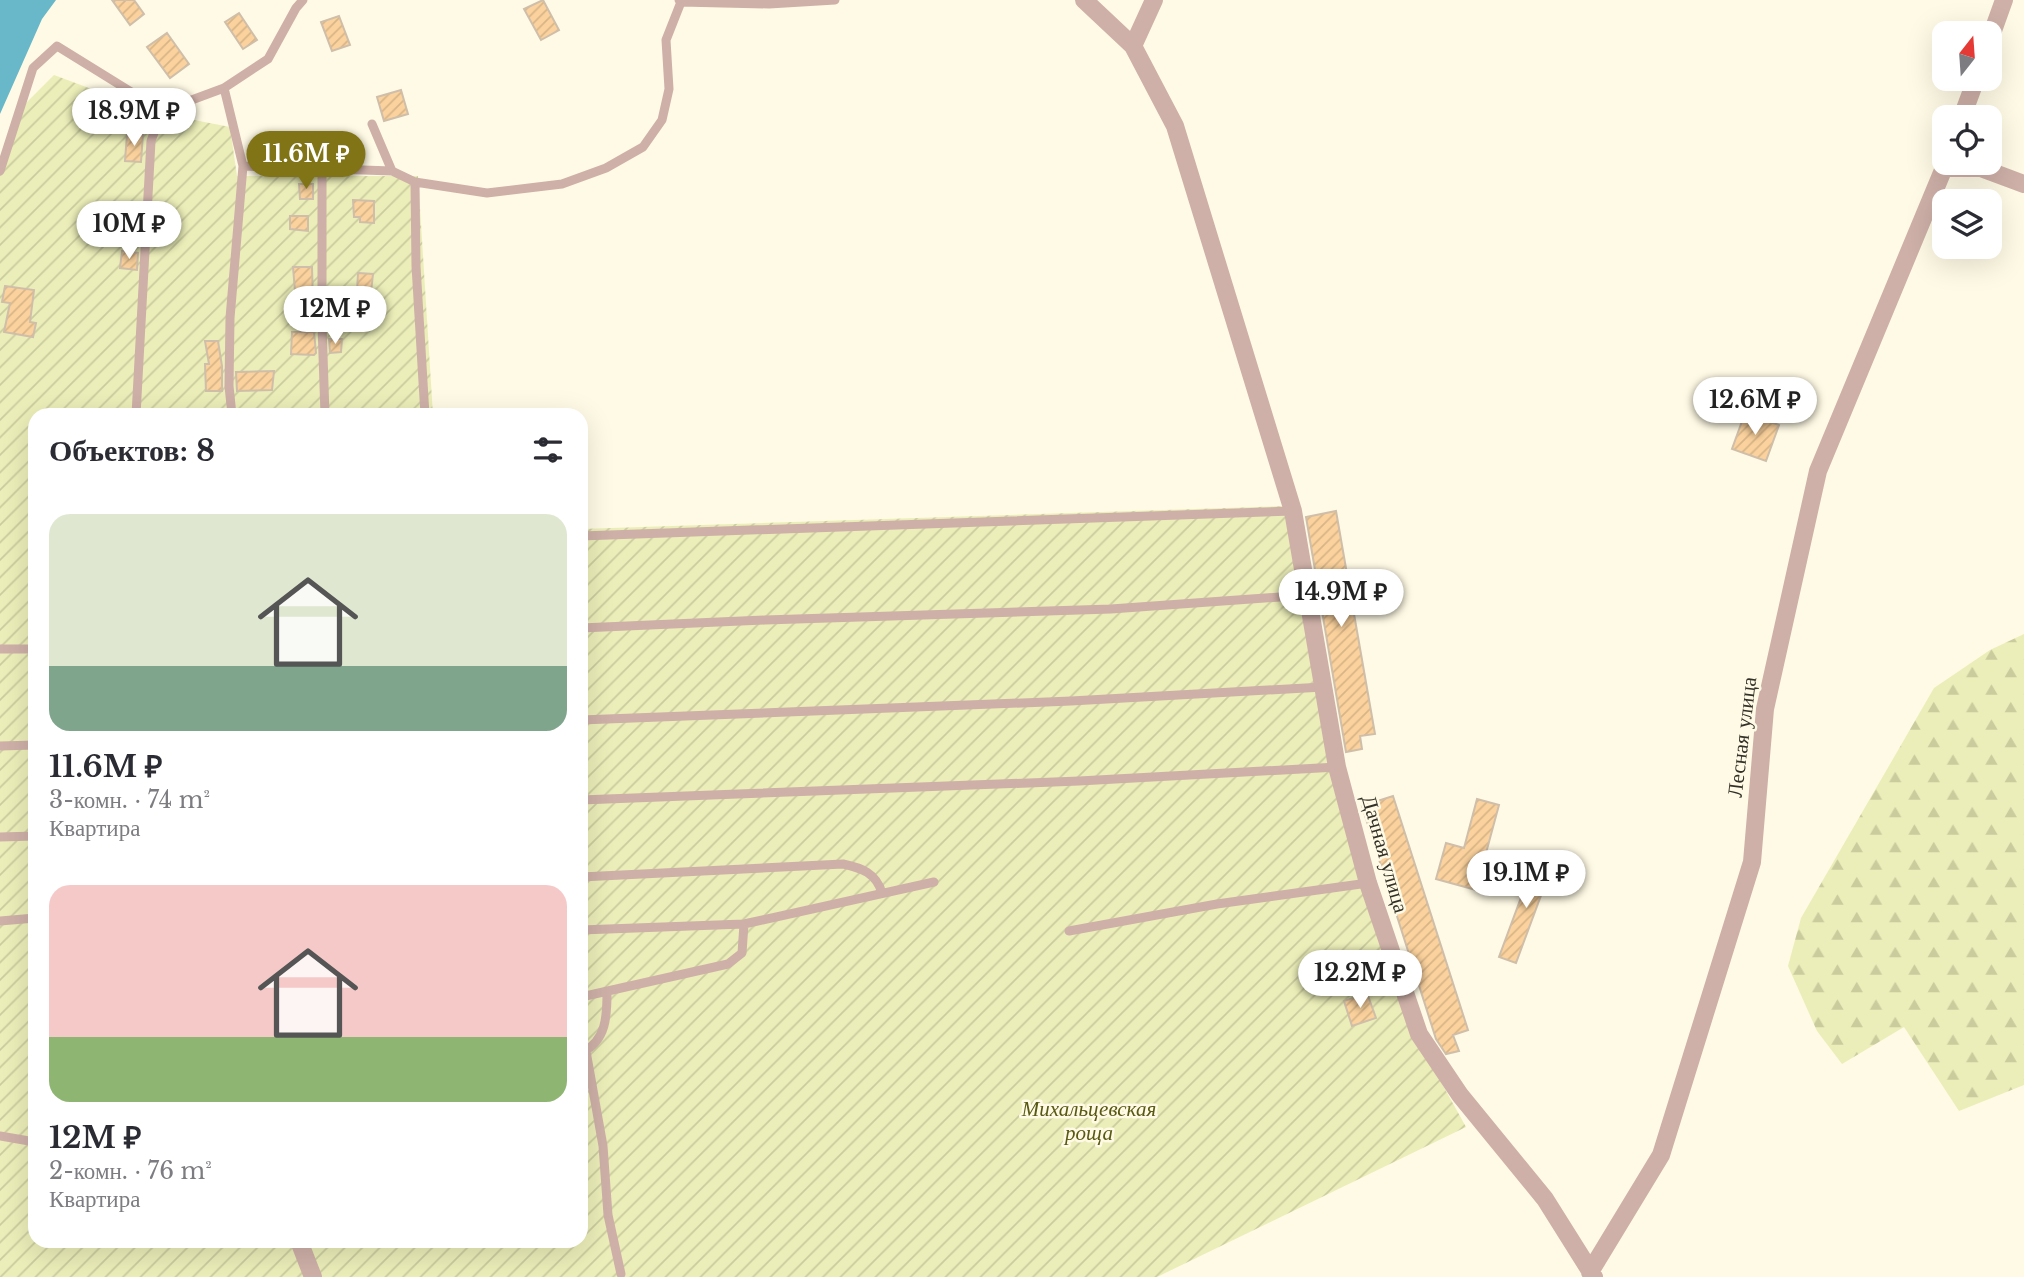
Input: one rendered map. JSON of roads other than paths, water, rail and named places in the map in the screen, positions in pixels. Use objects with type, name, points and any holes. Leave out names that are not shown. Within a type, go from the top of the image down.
[{"type":"street","name":"Дачная улица","points":[[1084,0],[1133,46],[1175,126],[1293,511],[1337,767],[1368,883],[1419,1034],[1460,1095],[1545,1199],[1592,1274]]},
{"type":"street","points":[[1133,46],[1154,0]]},
{"type":"street","points":[[1996,21],[2004,0]]},
{"type":"street","name":"Лесная улица","points":[[1592,1274],[1661,1155],[1752,862],[1765,709],[1818,471],[1941,175]]},
{"type":"street","points":[[1999,175],[2024,184]]},
{"type":"street","points":[[302,1248],[313,1277]]},
{"type":"lane","points":[[136,408],[151,141],[162,111],[224,88],[268,59],[303,0]]},
{"type":"lane","points":[[243,166],[392,171],[415,182],[486,193],[562,184],[606,168],[643,147],[662,120],[669,89],[666,40],[680,1],[769,4],[835,0]]},
{"type":"lane","points":[[0,171],[33,68],[57,46],[162,111]]},
{"type":"lane","points":[[224,88],[243,166],[230,318],[231,408]]},
{"type":"lane","points":[[372,124],[392,171]]},
{"type":"lane","points":[[323,168],[322,325],[325,408]]},
{"type":"lane","points":[[415,182],[416,266],[425,408]]},
{"type":"lane","points":[[588,536],[1293,511]]},
{"type":"lane","points":[[588,628],[1111,609],[1308,595]]},
{"type":"lane","points":[[0,649],[28,649]]},
{"type":"lane","points":[[588,720],[1071,701],[1323,687]]},
{"type":"lane","points":[[0,746],[28,745]]},
{"type":"lane","points":[[588,800],[1079,781],[1337,767]]},
{"type":"lane","points":[[0,837],[28,836]]},
{"type":"lane","points":[[588,877],[843,864],[860,867],[871,874],[879,883],[882,893]]},
{"type":"lane","points":[[588,930],[744,924],[934,882]]},
{"type":"lane","points":[[1069,931],[1217,904],[1368,883]]},
{"type":"lane","points":[[0,921],[28,919]]},
{"type":"lane","points":[[588,996],[734,961],[742,954],[744,924]]},
{"type":"lane","points":[[588,1048],[597,1042],[602,1032],[607,1012],[607,993]]},
{"type":"lane","points":[[588,1076],[603,1146],[608,1215],[621,1274]]},
{"type":"lane","points":[[0,1136],[28,1141]]},
{"type":"water","points":[[0,0],[56,0],[42,19],[0,114]]},
{"type":"park label","name":"Михальцевская роща","points":[[1089,1121]]}]
